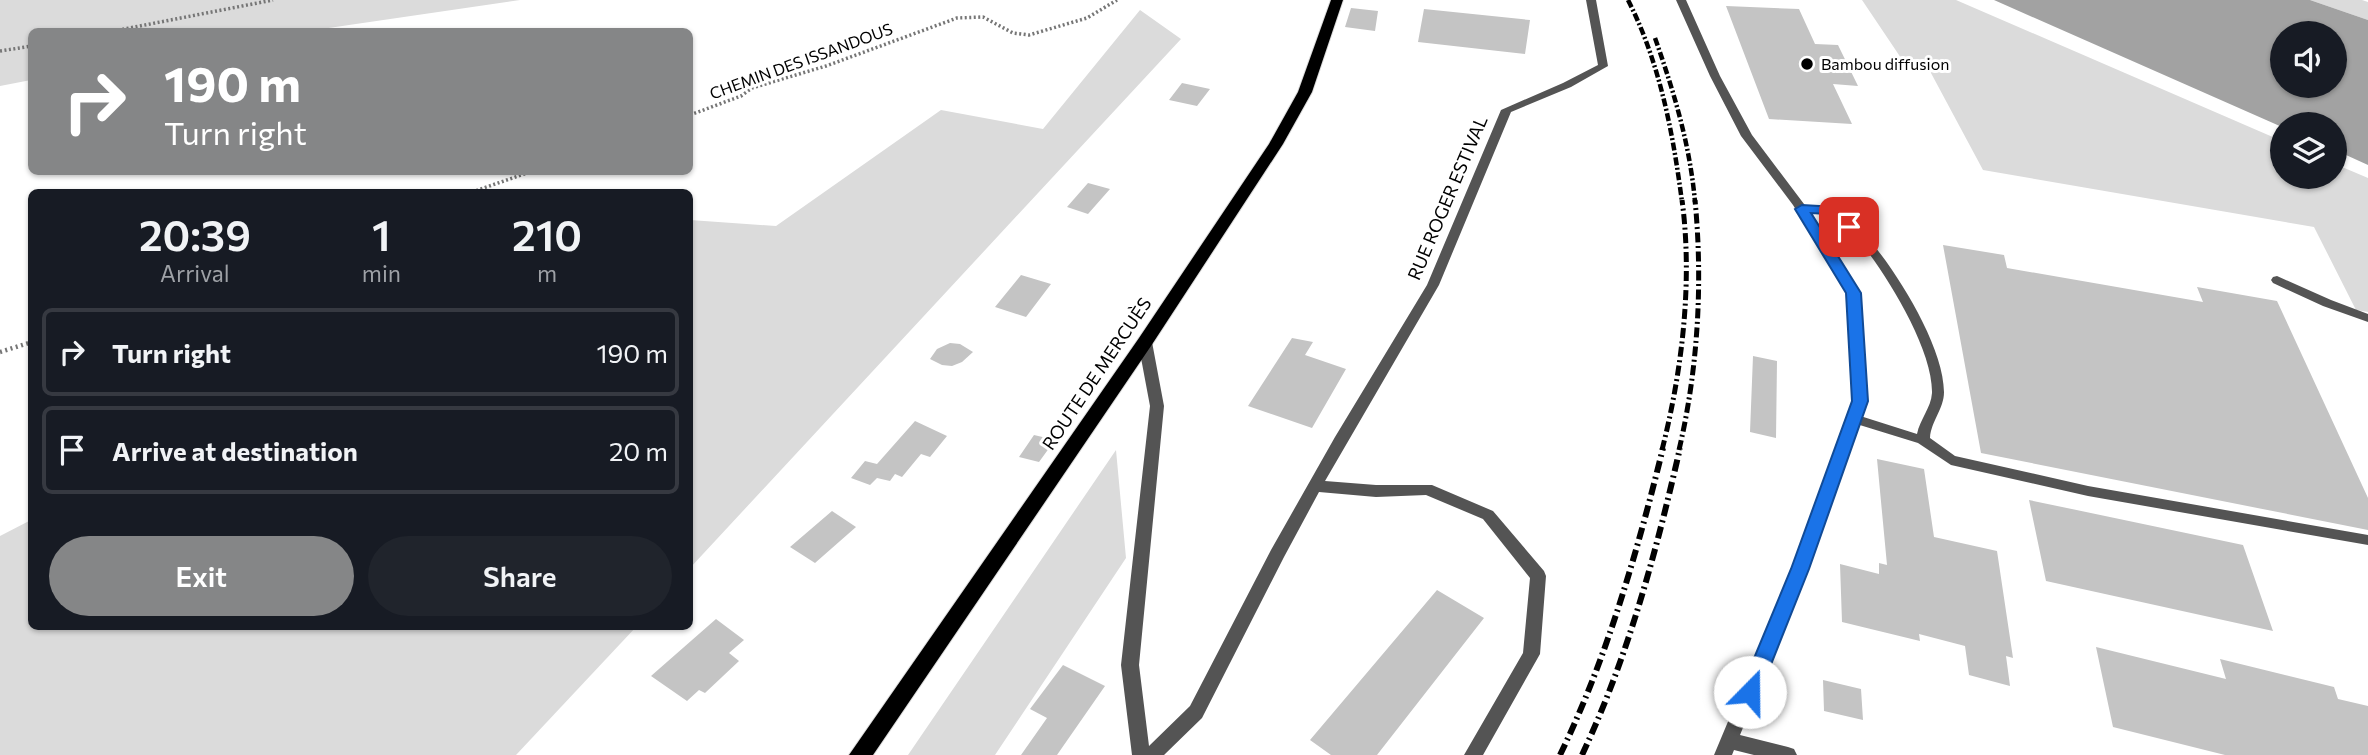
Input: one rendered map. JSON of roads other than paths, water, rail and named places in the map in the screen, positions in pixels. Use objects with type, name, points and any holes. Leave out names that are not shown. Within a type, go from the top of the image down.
[{"type":"main road","name":"ROUTE DE MERCUÈS","points":[[860,755],[1145,342],[1276,144],[1304,92],[1337,0]]},
{"type":"street","name":"RUE ROGER ESTIVAL","points":[[1152,755],[1196,712],[1315,486],[1433,285],[1506,110],[1567,85],[1603,66],[1591,0]]},
{"type":"street","points":[[1681,0],[1715,76],[1747,136],[1802,209],[1854,293],[1860,401],[1800,569],[1727,748],[1788,755]]},
{"type":"street","points":[[1141,755],[1130,665],[1157,406],[1145,342]]},
{"type":"street","points":[[1315,486],[1376,491],[1427,489],[1488,515],[1538,576],[1531,654],[1473,755]]},
{"type":"lane","points":[[1802,209],[1832,210],[1867,244],[1920,327],[1935,373],[1938,396],[1923,426],[1923,440]]},
{"type":"lane","points":[[2277,280],[2368,318]]},
{"type":"lane","points":[[1854,419],[1923,440],[1951,460],[1976,466],[2088,491],[2368,540]]},
{"type":"railway","points":[[1628,0],[1649,48],[1664,99],[1682,202]]},
{"type":"railway","points":[[1655,38],[1680,119],[1695,202]]},
{"type":"railway","points":[[1662,450],[1675,389],[1684,326],[1686,263],[1682,200]]},
{"type":"railway","points":[[1679,450],[1691,388],[1697,326],[1699,263],[1695,200]]},
{"type":"railway","points":[[1560,755],[1606,643],[1643,527],[1663,448]]},
{"type":"railway","points":[[1582,755],[1627,642],[1661,526],[1680,448]]},
{"type":"place","name":"Bambou diffusion","points":[[1807,64]]}]
